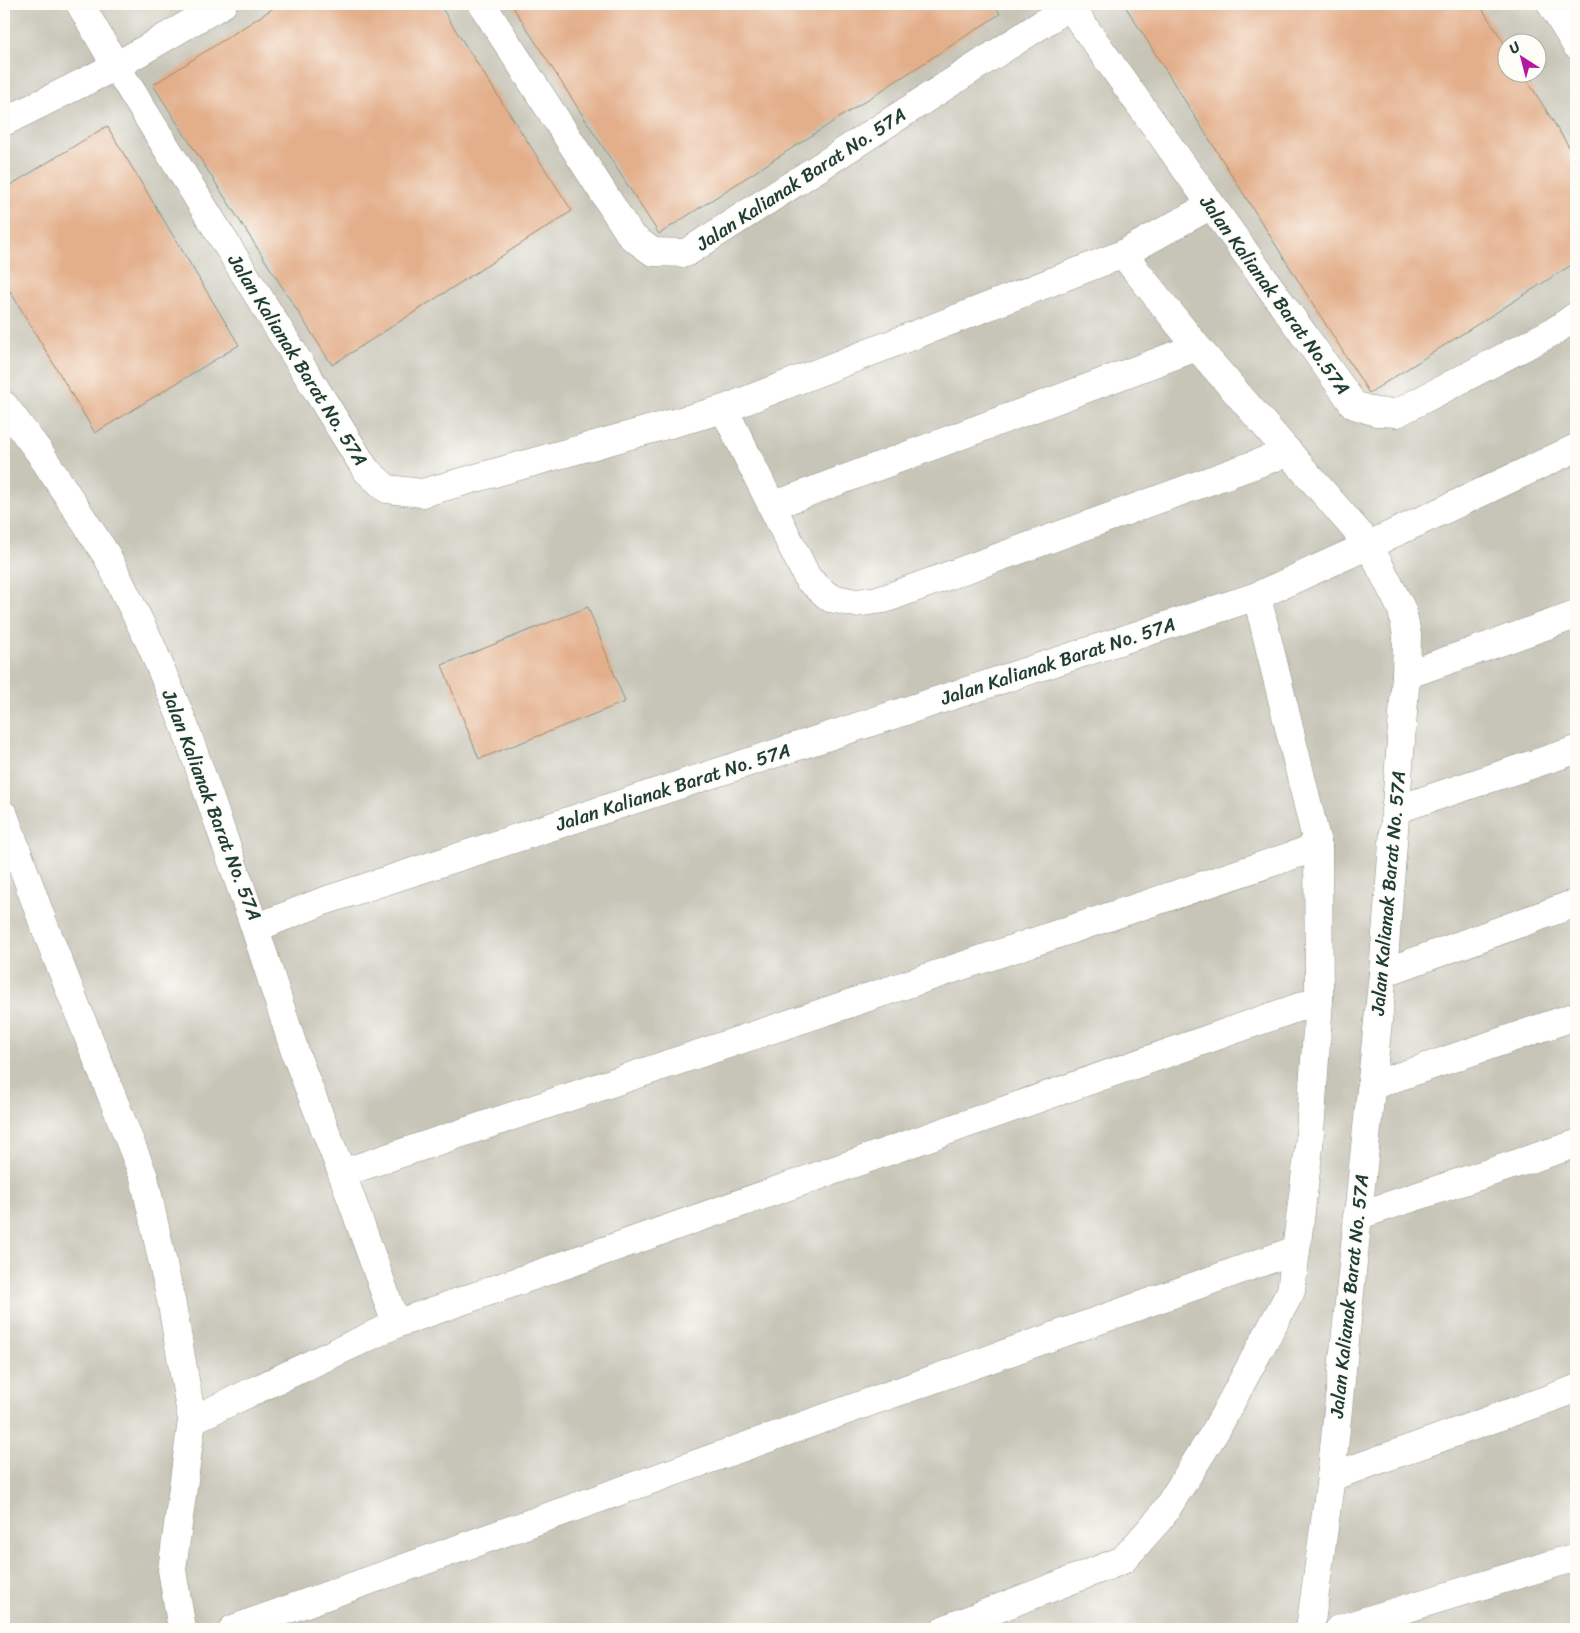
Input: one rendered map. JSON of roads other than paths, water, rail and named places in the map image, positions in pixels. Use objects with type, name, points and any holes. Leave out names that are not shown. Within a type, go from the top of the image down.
[{"type":"lane","name":"Jalan Kalianak Barat No. 57A","points":[[80,4],[116,66],[366,470],[387,489],[422,494],[724,409],[1123,254],[1211,205]]},
{"type":"lane","points":[[4,122],[116,66],[223,4]]},
{"type":"lane","name":"Jalan Kalianak Barat No. 57A","points":[[482,4],[631,236],[653,252],[686,253],[1069,5]]},
{"type":"lane","points":[[1551,4],[1576,46]]},
{"type":"lane","name":"Jalan Kalianak Barat No.57A","points":[[1069,5],[1354,405],[1376,412],[1397,413],[1556,330],[1576,316]]},
{"type":"lane","points":[[1123,254],[1197,348],[1369,545],[1576,448]]},
{"type":"lane","points":[[772,506],[1197,348]]},
{"type":"lane","name":"Jalan Kalianak Barat No. 57A","points":[[4,405],[40,453],[107,556],[146,636],[185,727],[255,928],[343,895],[1257,596],[1369,545],[1402,610],[1407,634],[1406,676],[1383,972],[1331,1477],[1310,1629]]},
{"type":"lane","points":[[724,409],[808,579],[830,598],[856,603],[884,599],[1289,452]]},
{"type":"lane","points":[[945,1629],[1123,1560],[1162,1516],[1216,1430],[1291,1291],[1309,1148],[1319,1000],[1318,847],[1257,596]]},
{"type":"lane","points":[[1406,676],[1576,615]]},
{"type":"lane","points":[[1396,810],[1576,750]]},
{"type":"lane","points":[[4,815],[42,920],[144,1178],[172,1305],[192,1420],[172,1570],[182,1629]]},
{"type":"lane","points":[[342,1172],[1318,847]]},
{"type":"lane","points":[[1383,972],[1576,903]]},
{"type":"lane","points":[[255,928],[296,1055],[342,1172],[396,1324]]},
{"type":"lane","points":[[192,1420],[396,1324],[1319,1000]]},
{"type":"lane","points":[[1371,1086],[1576,1016]]},
{"type":"lane","points":[[1357,1216],[1576,1144]]},
{"type":"lane","points":[[233,1629],[1296,1250]]},
{"type":"lane","points":[[1331,1477],[1576,1389]]},
{"type":"lane","points":[[1339,1629],[1576,1557]]}]
